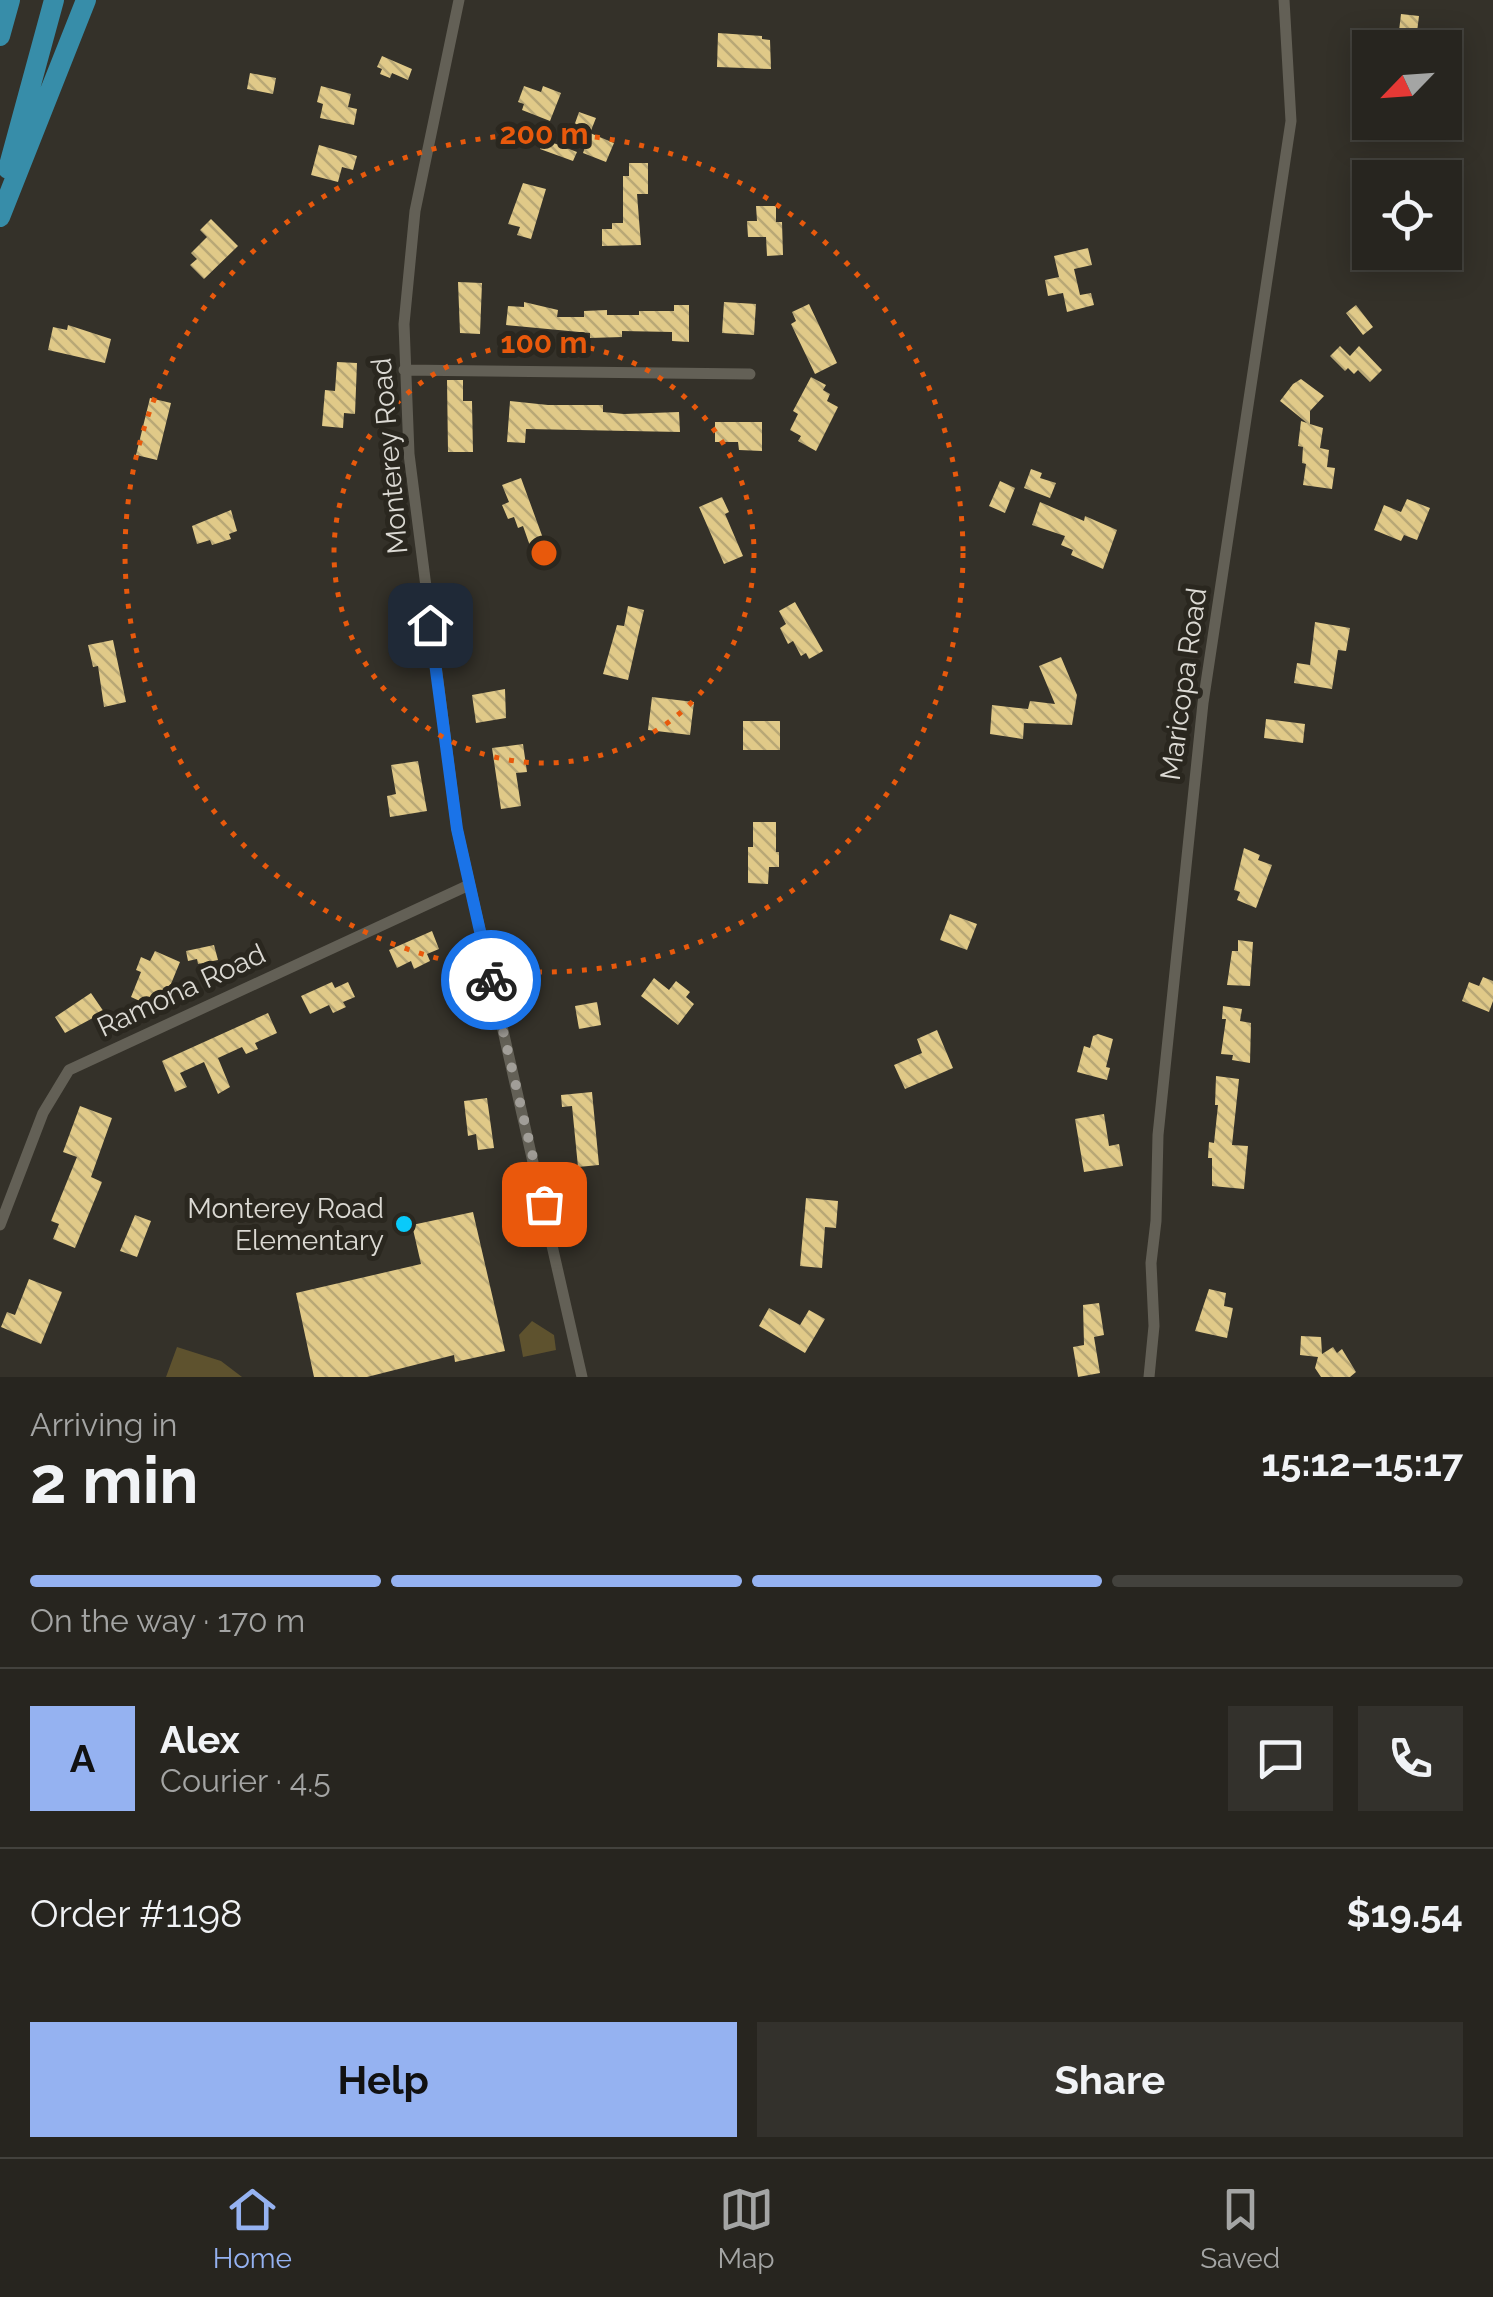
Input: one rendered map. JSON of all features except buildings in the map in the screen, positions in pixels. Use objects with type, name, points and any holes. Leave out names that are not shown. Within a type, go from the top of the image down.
[{"type":"highway","points":[[0,36],[10,0]]},
{"type":"highway","points":[[0,200],[54,0]]},
{"type":"highway","points":[[0,218],[86,0]]},
{"type":"street","name":"Monterey Road","points":[[459,0],[415,211],[404,324],[409,454],[448,770],[470,885],[582,1377]]},
{"type":"street","name":"Maricopa Road","points":[[1149,1377],[1154,1326],[1151,1263],[1158,1136],[1203,703],[1291,121],[1284,0]]},
{"type":"street","points":[[404,370],[750,374]]},
{"type":"street","name":"Ramona Road","points":[[0,1226],[43,1113],[69,1070],[470,885]]},
{"type":"shaded area","points":[[532,1321],[554,1335],[556,1350],[523,1357],[519,1335]]},
{"type":"shaded area","points":[[177,1347],[221,1361],[242,1377],[166,1377]]},
{"type":"way so far","points":[[491,980],[544,1204]]},
{"type":"place","name":"Monterey Road Elementary","points":[[404,1224]]},
{"type":"route","points":[[430,625],[457,829],[491,980]]}]
